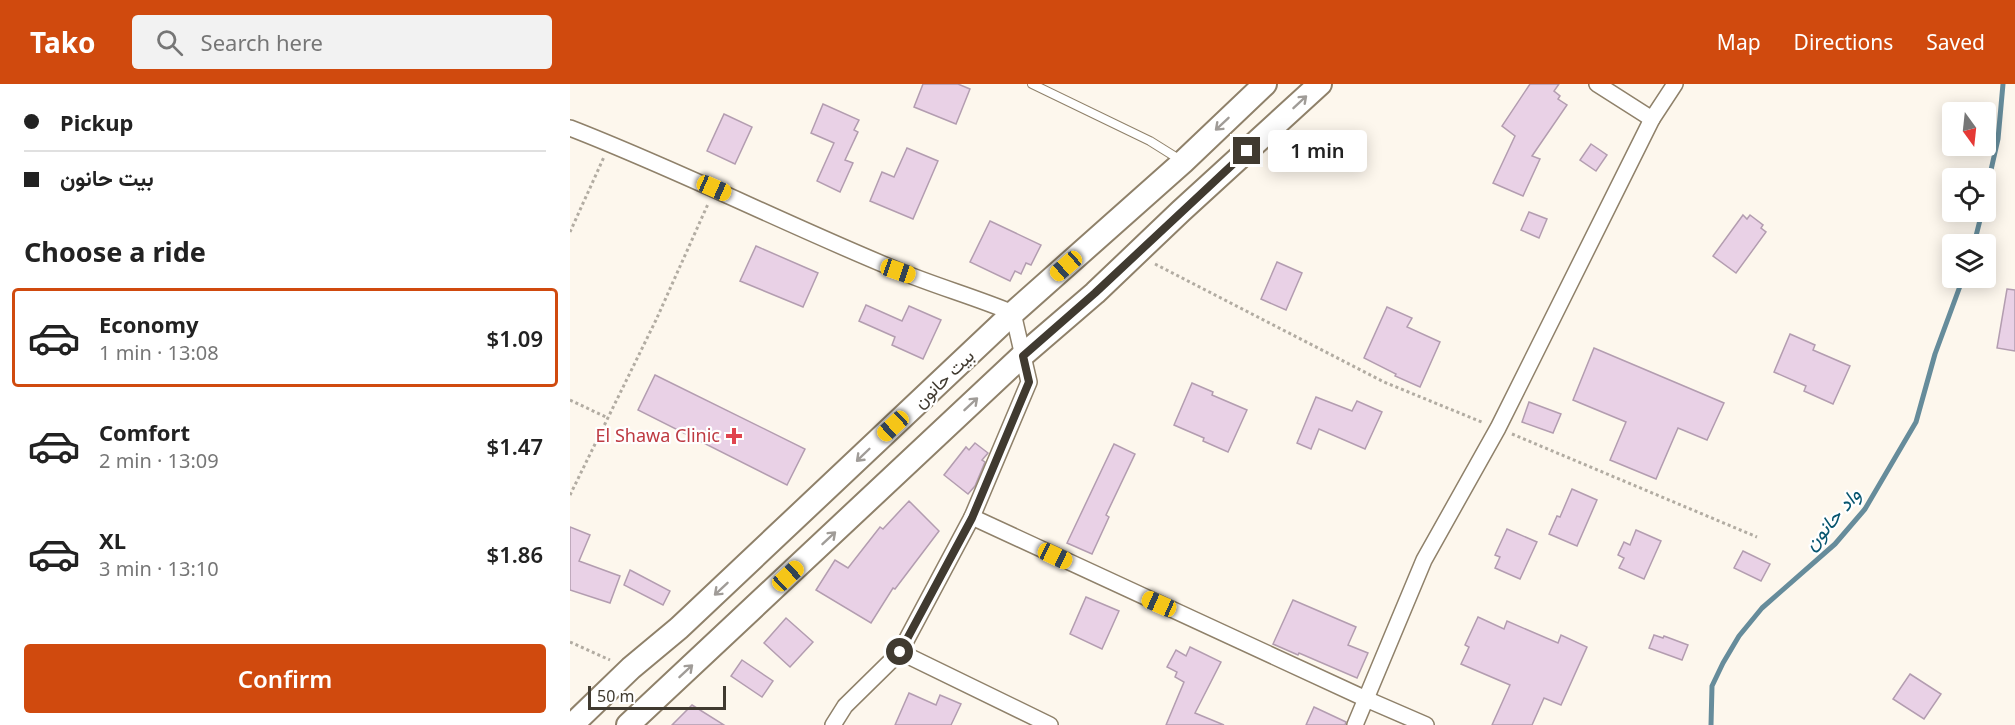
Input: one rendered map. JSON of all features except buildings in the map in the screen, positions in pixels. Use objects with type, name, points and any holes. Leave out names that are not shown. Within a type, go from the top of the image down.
[{"type":"main road","name":"بيت حانون","points":[[573,725],[632,668],[688,620],[1013,313],[1183,162],[1265,84]]},
{"type":"main road","name":"بيت حانون","points":[[628,725],[1023,356],[1095,293],[1320,84]]},
{"type":"street","points":[[1597,84],[1652,119]]},
{"type":"street","points":[[1355,725],[1424,560],[1498,428],[1652,119],[1675,84]]},
{"type":"street","points":[[570,128],[714,188],[898,271],[978,298],[1013,313],[1029,382],[972,518],[900,652],[845,706],[833,725]]},
{"type":"street","points":[[972,518],[1426,725]]},
{"type":"street","points":[[900,652],[1050,725]]},
{"type":"lane","points":[[1032,84],[1150,141],[1183,162]]},
{"type":"path","points":[[570,232],[610,144]]},
{"type":"path","points":[[570,495],[656,320],[714,188]]},
{"type":"path","points":[[1136,254],[1384,382],[1757,537]]},
{"type":"path","points":[[570,400],[608,418]]},
{"type":"path","points":[[570,642],[632,668]]},
{"type":"waterway","name":"واد حانون","points":[[1991,168],[1998,139],[2003,84]]},
{"type":"waterway","name":"واد حانون","points":[[1976,234],[1980,222]]},
{"type":"waterway","name":"واد حانون","points":[[1711,725],[1712,686],[1739,636],[1762,608],[1835,544],[1865,509],[1916,422],[1935,354],[1959,288]]},
{"type":"place","name":"El Shawa Clinic","points":[[734,436]]},
{"type":"route","points":[[900,652],[972,518],[1029,382],[1023,356],[1095,293],[1247,151]]}]
